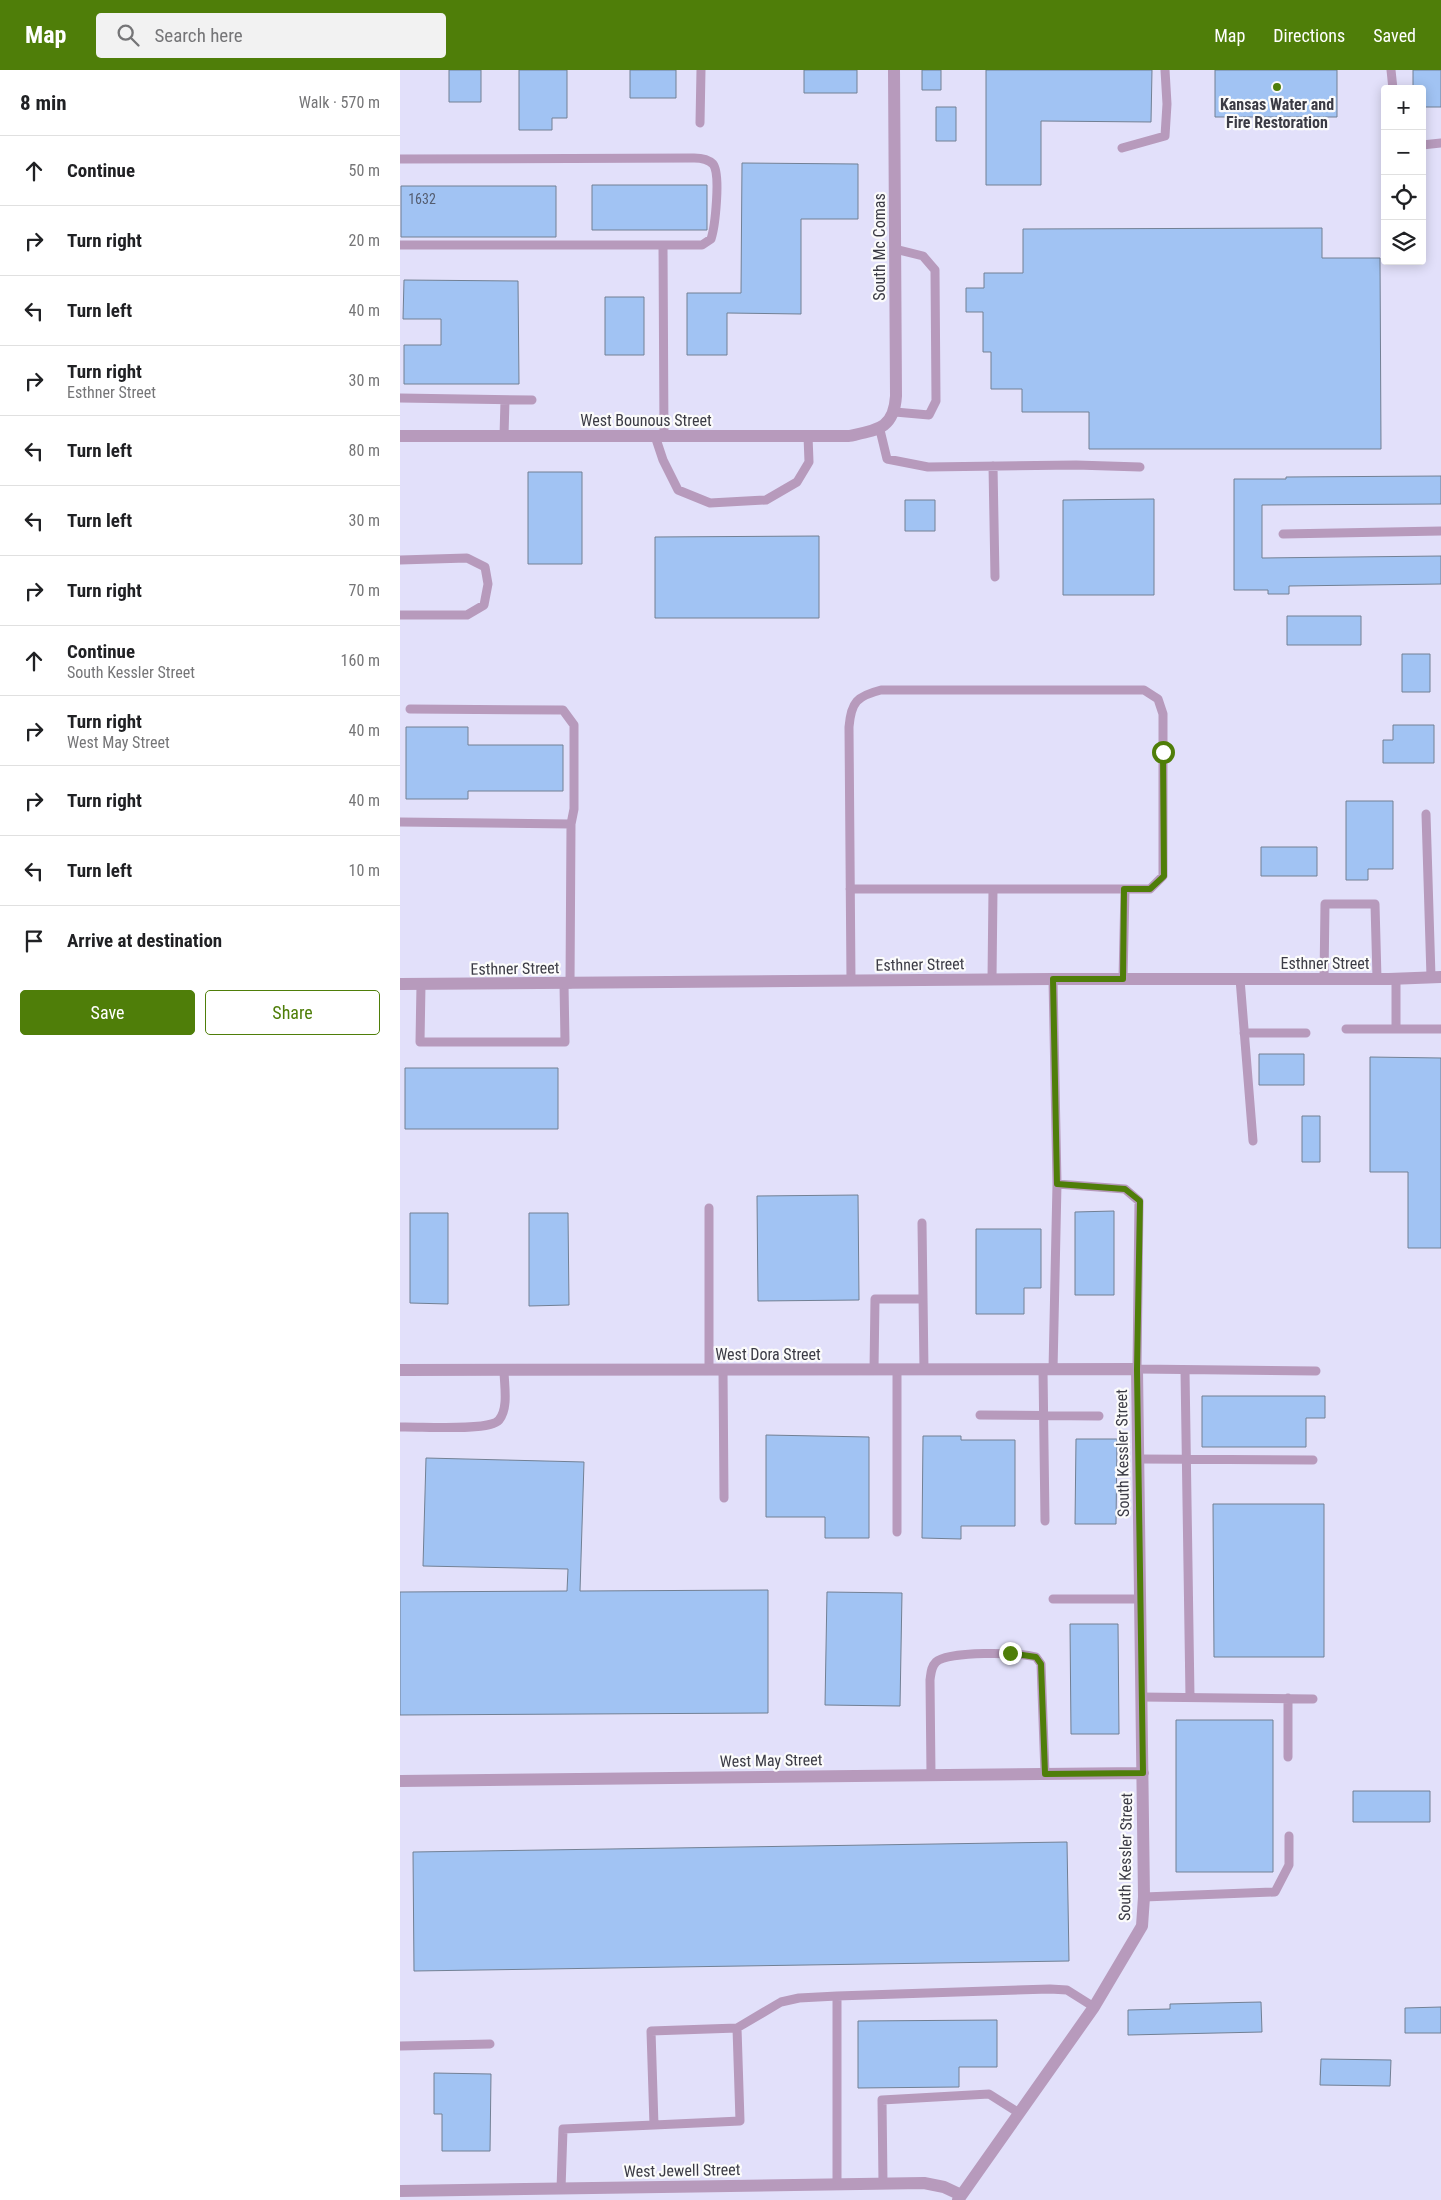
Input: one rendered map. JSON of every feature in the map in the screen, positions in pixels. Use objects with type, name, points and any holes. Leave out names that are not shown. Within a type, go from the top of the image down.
[{"type":"street","name":"South Mc Comas","points":[[887,421],[895,249],[894,70]]},
{"type":"street","name":"West Bounous Street","points":[[400,436],[849,436],[887,421]]},
{"type":"street","name":"Esthner Street","points":[[400,984],[992,979],[1396,979],[1436,977]]},
{"type":"street","name":"West Dora Street","points":[[400,1370],[1137,1370]]},
{"type":"street","name":"South Kessler Street","points":[[960,2198],[1094,2007],[1142,1926],[1144,1897],[1143,1773],[1137,1370]]},
{"type":"street","name":"West May Street","points":[[400,1781],[1143,1773]]},
{"type":"street","name":"West Jewell Street","points":[[400,2191],[924,2183],[944,2187],[960,2198]]},
{"type":"lane","points":[[700,124],[701,70]]},
{"type":"lane","points":[[1122,148],[1165,136],[1167,104],[1165,70]]},
{"type":"lane","points":[[1391,70],[1392,85]]},
{"type":"lane","points":[[1426,145],[1441,143]]},
{"type":"lane","points":[[400,159],[694,158],[709,161],[716,169],[715,227],[711,239],[702,245],[400,245]]},
{"type":"lane","points":[[663,246],[660,436],[663,460],[678,490],[710,503],[766,500],[797,482],[809,462],[808,436]]},
{"type":"lane","points":[[895,249],[923,256],[935,270],[936,401],[930,415],[887,421],[888,459],[928,467],[1140,466]]},
{"type":"lane","points":[[400,398],[532,400]]},
{"type":"lane","points":[[504,400],[504,436]]},
{"type":"lane","points":[[993,466],[995,577]]},
{"type":"lane","points":[[1283,534],[1441,531]]},
{"type":"lane","points":[[400,560],[466,558],[485,567],[488,584],[484,605],[467,614],[400,615]]},
{"type":"lane","points":[[850,889],[1150,889],[1164,876],[1163,714],[1158,700],[1144,690],[881,690],[863,695],[850,709],[849,727],[850,889],[851,981]]},
{"type":"lane","points":[[410,709],[563,710],[574,725],[574,809],[571,824],[565,1042],[420,1042],[420,985]]},
{"type":"lane","points":[[1426,814],[1436,977]]},
{"type":"lane","points":[[400,822],[571,824]]},
{"type":"lane","points":[[992,979],[993,889]]},
{"type":"lane","points":[[1123,979],[1124,889]]},
{"type":"lane","points":[[1324,979],[1325,904],[1375,904],[1377,979]]},
{"type":"lane","points":[[1045,1520],[1044,1416],[1057,1184],[1053,979]]},
{"type":"lane","points":[[1240,979],[1252,1141]]},
{"type":"lane","points":[[1396,979],[1396,1029]]},
{"type":"lane","points":[[1346,1029],[1441,1029]]},
{"type":"lane","points":[[1244,1033],[1306,1033]]},
{"type":"lane","points":[[1057,1184],[1125,1189],[1140,1201],[1137,1370],[1316,1371]]},
{"type":"lane","points":[[709,1208],[709,1370]]},
{"type":"lane","points":[[922,1223],[924,1370]]},
{"type":"lane","points":[[874,1370],[875,1299],[923,1299]]},
{"type":"lane","points":[[400,1427],[477,1427],[493,1424],[500,1420],[503,1414],[505,1402],[504,1370]]},
{"type":"lane","points":[[723,1370],[724,1498]]},
{"type":"lane","points":[[897,1370],[897,1532]]},
{"type":"lane","points":[[1185,1370],[1190,1697]]},
{"type":"lane","points":[[980,1415],[1099,1416]]},
{"type":"lane","points":[[1139,1459],[1313,1460]]},
{"type":"lane","points":[[1053,1599],[1141,1599]]},
{"type":"lane","points":[[931,1775],[930,1680],[932,1667],[937,1660],[949,1656],[1010,1653],[1036,1657],[1041,1664],[1045,1774]]},
{"type":"lane","points":[[1142,1697],[1313,1699]]},
{"type":"lane","points":[[1288,1698],[1288,1757]]},
{"type":"lane","points":[[1144,1897],[1275,1892],[1289,1865],[1289,1836]]},
{"type":"lane","points":[[654,2125],[651,2031],[737,2028],[781,2002],[799,1998],[1050,1989],[1067,1990],[1094,2007]]},
{"type":"lane","points":[[837,1996],[837,2184]]},
{"type":"lane","points":[[561,2189],[563,2129],[740,2121],[737,2028]]},
{"type":"lane","points":[[400,2046],[490,2044]]},
{"type":"lane","points":[[883,2183],[882,2100],[989,2094],[1019,2113]]},
{"type":"shaded area","points":[[400,70],[1441,70],[1441,2200],[400,2200]]},
{"type":"building","points":[[449,70],[481,70],[481,102],[449,102]]},
{"type":"building","points":[[519,70],[567,70],[567,118],[552,118],[552,130],[519,130]]},
{"type":"building","points":[[630,70],[676,70],[676,98],[630,98]]},
{"type":"building","points":[[804,70],[857,70],[857,93],[804,93]]},
{"type":"building","points":[[922,70],[941,70],[941,90],[922,90]]},
{"type":"building","points":[[986,70],[1152,70],[1151,122],[1041,121],[1041,185],[986,185]]},
{"type":"building","points":[[1215,70],[1337,70],[1337,117],[1215,117]]},
{"type":"building","points":[[1413,70],[1441,70],[1441,107],[1426,107],[1426,85],[1413,85]]},
{"type":"building","points":[[936,107],[956,107],[956,141],[936,141]]},
{"type":"building","points":[[742,163],[858,164],[858,219],[801,219],[801,314],[727,313],[727,355],[687,355],[687,293],[741,293]]},
{"type":"building","points":[[592,185],[707,185],[707,230],[592,230]]},
{"type":"building","points":[[401,186],[556,186],[556,237],[401,237]]},
{"type":"building","points":[[1322,228],[1322,258],[1380,258],[1381,449],[1089,449],[1089,412],[1022,412],[1022,389],[991,389],[991,352],[983,352],[983,312],[966,312],[966,288],[984,288],[984,273],[1023,273],[1023,229]]},
{"type":"building","points":[[404,280],[518,281],[519,384],[404,384],[404,345],[441,345],[441,319],[403,319]]},
{"type":"building","points":[[605,297],[644,297],[644,355],[605,355]]},
{"type":"building","points":[[528,472],[582,472],[582,564],[528,564]]},
{"type":"building","points":[[1441,476],[1441,504],[1262,505],[1262,558],[1441,556],[1441,584],[1289,586],[1289,594],[1268,594],[1268,590],[1234,590],[1234,479]]},
{"type":"building","points":[[1154,499],[1154,595],[1063,595],[1063,500]]},
{"type":"building","points":[[905,500],[935,500],[935,531],[905,531]]},
{"type":"building","points":[[819,536],[819,618],[655,618],[655,537]]},
{"type":"building","points":[[1287,616],[1361,616],[1361,645],[1287,645]]},
{"type":"building","points":[[1402,654],[1430,654],[1430,692],[1402,692]]},
{"type":"building","points":[[1393,725],[1434,725],[1434,763],[1383,763],[1383,740],[1393,740]]},
{"type":"building","points":[[406,727],[468,727],[468,745],[563,745],[563,791],[468,791],[468,799],[406,799]]},
{"type":"building","points":[[1346,801],[1393,801],[1393,869],[1368,869],[1368,880],[1346,880]]},
{"type":"building","points":[[1261,847],[1317,847],[1317,876],[1261,876]]},
{"type":"building","points":[[1259,1054],[1304,1054],[1304,1085],[1259,1085]]},
{"type":"building","points":[[1370,1057],[1441,1058],[1441,1248],[1408,1248],[1408,1172],[1370,1172]]},
{"type":"building","points":[[405,1068],[558,1068],[558,1129],[405,1129]]},
{"type":"building","points":[[1302,1116],[1320,1116],[1320,1162],[1302,1162]]},
{"type":"building","points":[[858,1195],[859,1300],[758,1301],[757,1196]]},
{"type":"building","points":[[1114,1211],[1114,1295],[1075,1295],[1075,1212]]},
{"type":"building","points":[[410,1213],[448,1213],[448,1304],[410,1303]]},
{"type":"building","points":[[529,1213],[568,1213],[569,1305],[529,1306]]},
{"type":"building","points":[[976,1229],[1041,1229],[1041,1288],[1024,1288],[1024,1314],[976,1314]]},
{"type":"building","points":[[1202,1396],[1325,1396],[1325,1418],[1306,1418],[1306,1447],[1202,1447]]},
{"type":"building","points":[[766,1435],[869,1437],[869,1538],[825,1538],[825,1517],[766,1517]]},
{"type":"building","points":[[923,1436],[961,1436],[961,1440],[1015,1440],[1015,1526],[961,1526],[961,1539],[922,1538]]},
{"type":"building","points":[[1076,1439],[1117,1439],[1116,1524],[1075,1524]]},
{"type":"building","points":[[426,1458],[584,1462],[580,1591],[768,1590],[768,1713],[400,1715],[400,1592],[567,1591],[568,1569],[423,1566]]},
{"type":"building","points":[[1213,1504],[1324,1504],[1324,1657],[1214,1657]]},
{"type":"building","points":[[827,1592],[902,1593],[900,1706],[825,1705]]},
{"type":"building","points":[[1070,1624],[1118,1624],[1119,1734],[1071,1734]]},
{"type":"building","points":[[1176,1720],[1273,1720],[1273,1872],[1176,1872]]},
{"type":"building","points":[[1353,1791],[1430,1791],[1430,1822],[1353,1822]]},
{"type":"building","points":[[1067,1842],[1069,1961],[414,1971],[413,1852]]},
{"type":"building","points":[[1261,2002],[1262,2032],[1128,2035],[1128,2010],[1170,2009],[1170,2004]]},
{"type":"building","points":[[1441,2007],[1441,2033],[1405,2033],[1405,2008]]},
{"type":"building","points":[[997,2020],[997,2067],[959,2067],[959,2087],[858,2088],[858,2021]]},
{"type":"building","points":[[1321,2059],[1391,2060],[1390,2086],[1320,2085]]},
{"type":"building","points":[[434,2073],[491,2074],[490,2151],[442,2151],[442,2114],[434,2114]]},
{"type":"place","name":"Kansas Water and Fire Restoration","points":[[1277,87]]},
{"type":"route","points":[[1010,1653],[1028,1654],[1036,1657],[1041,1664],[1043,1672],[1045,1774],[1143,1773],[1137,1370],[1140,1201],[1125,1189],[1057,1184],[1053,979],[1123,979],[1124,889],[1150,889],[1164,876],[1163,752]]}]
